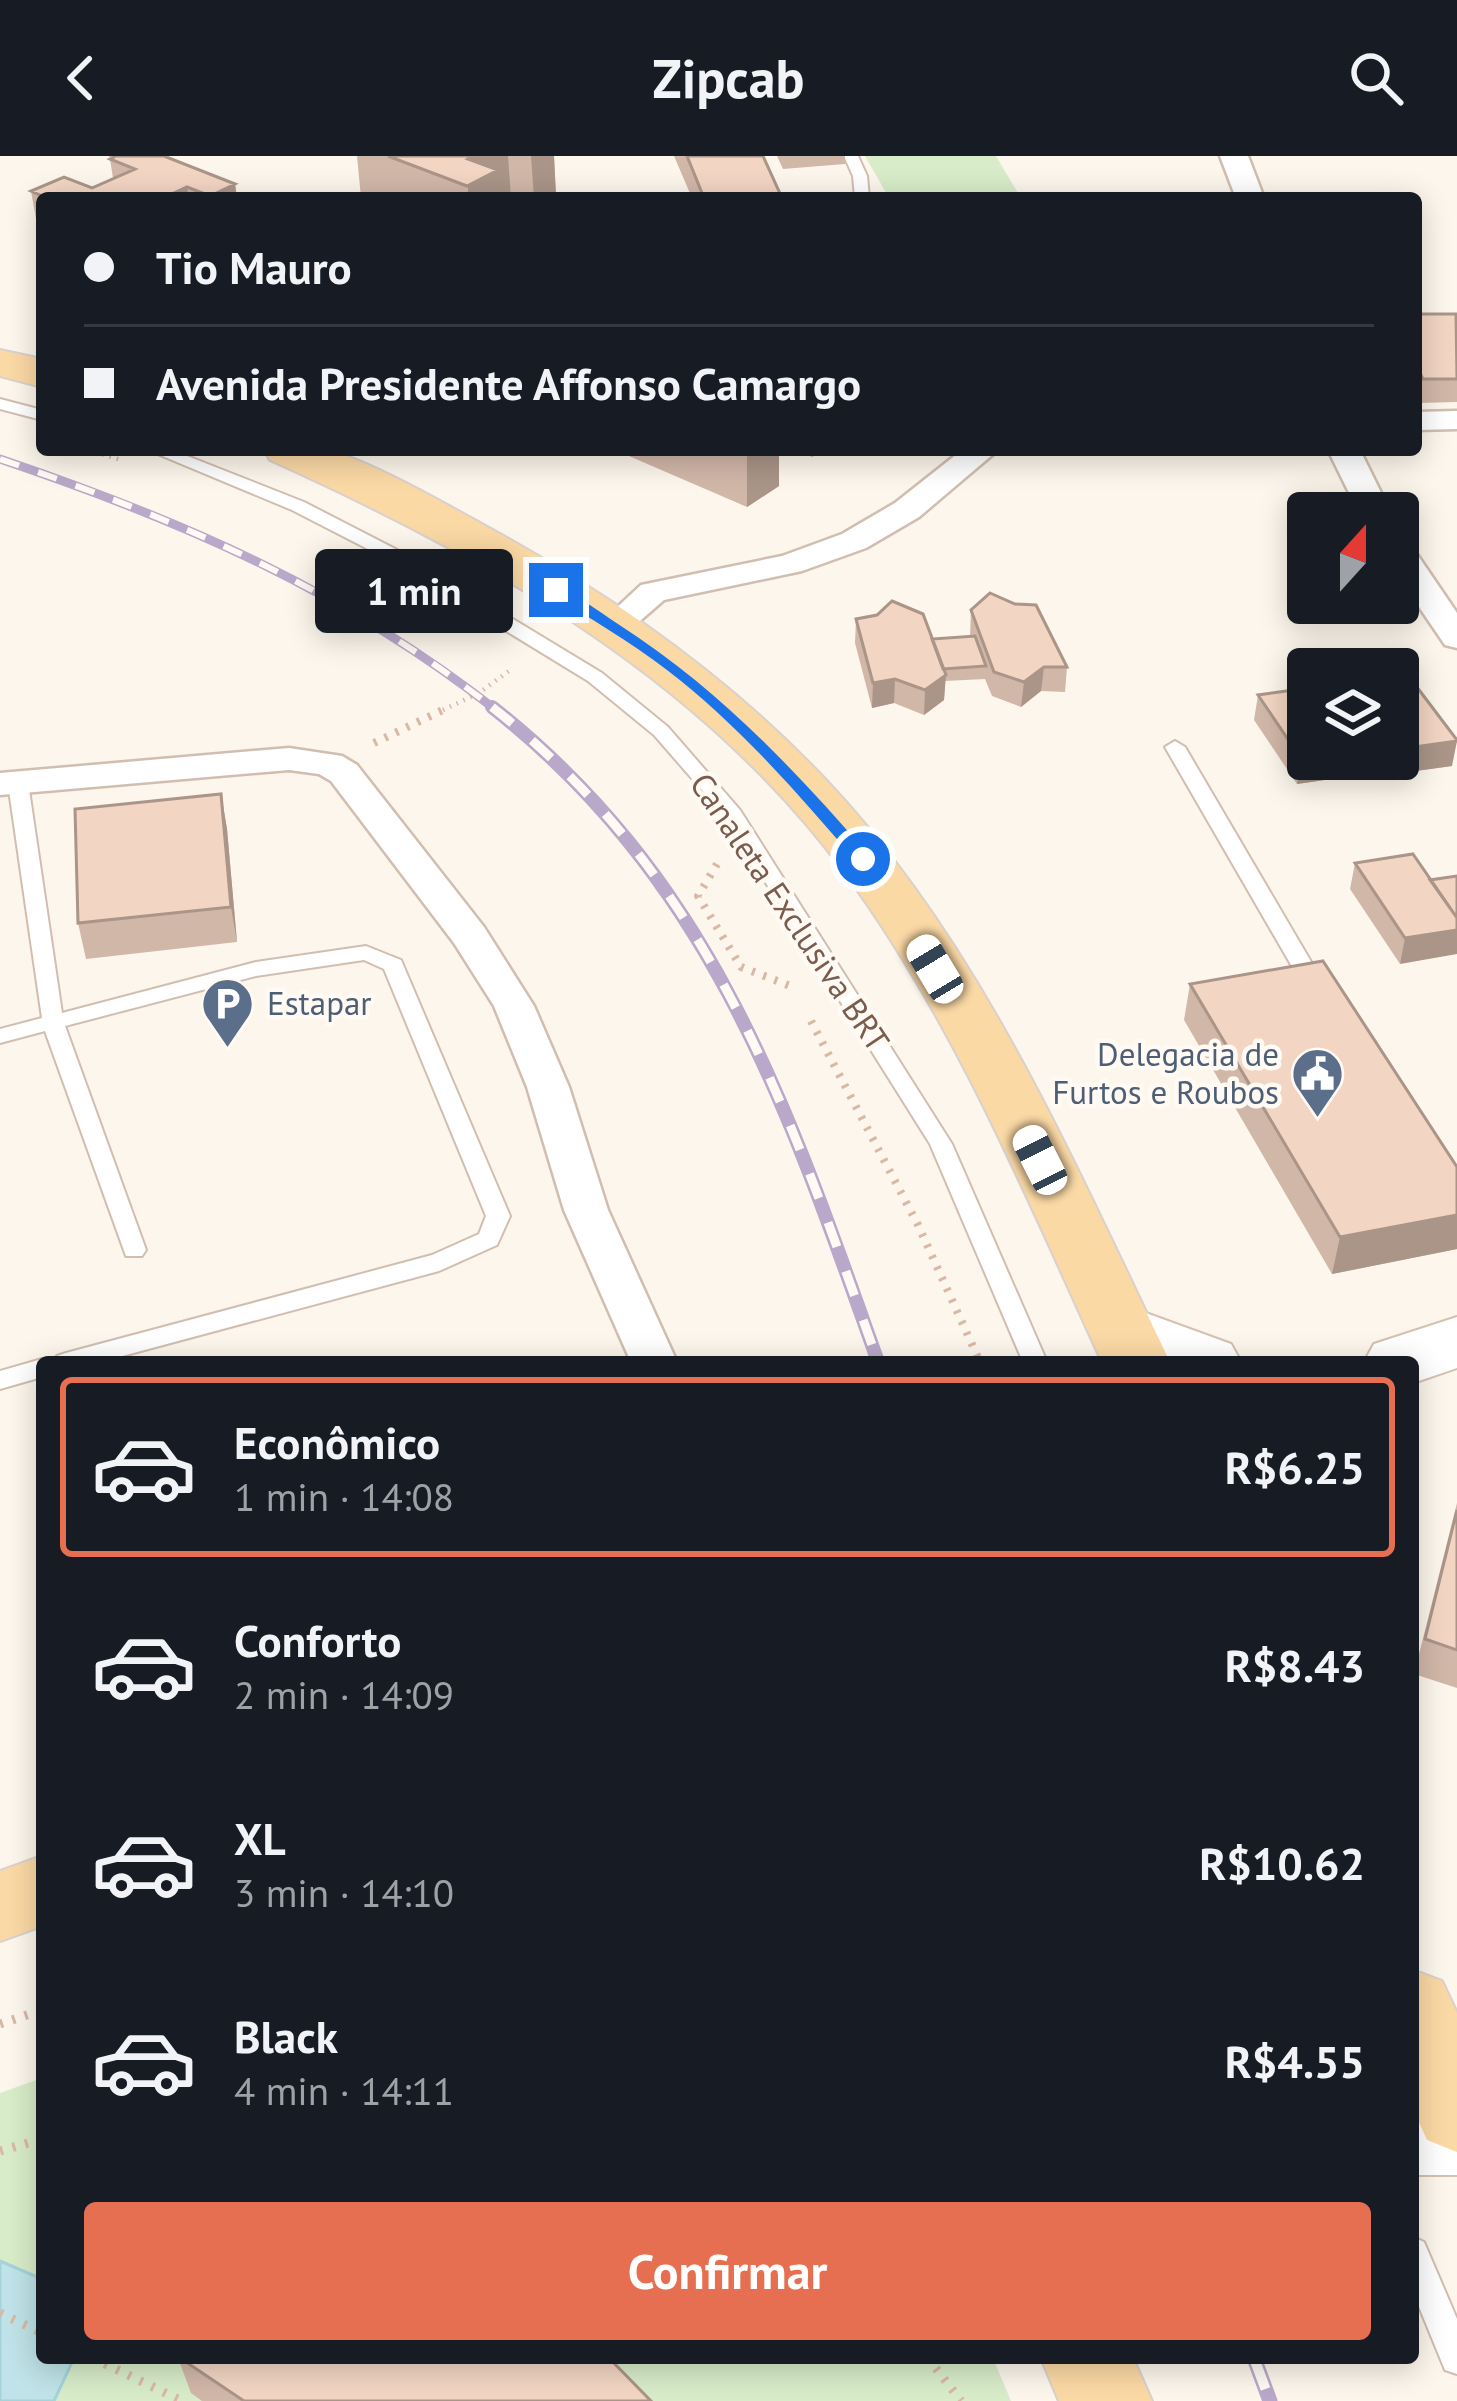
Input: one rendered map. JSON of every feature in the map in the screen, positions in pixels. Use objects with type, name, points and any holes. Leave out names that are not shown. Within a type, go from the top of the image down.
[{"type":"main road","points":[[0,363],[36,372]]},
{"type":"main road","points":[[299,456],[469,538],[614,626],[670,664],[771,753],[877,878],[1010,1099],[1128,1346],[1177,1356]]},
{"type":"main road","points":[[1416,1356],[1457,1342]]},
{"type":"main road","points":[[0,1906],[36,1893]]},
{"type":"main road","points":[[1419,2021],[1457,2111]]},
{"type":"main road","points":[[1419,2135],[1457,2135]]},
{"type":"main road","points":[[1089,2364],[1106,2401]]},
{"type":"street","points":[[1234,156],[1248,192]]},
{"type":"street","points":[[1422,421],[1457,420]]},
{"type":"street","points":[[614,626],[653,592],[790,564],[854,541],[907,510],[974,456]]},
{"type":"street","points":[[1347,456],[1365,492]]},
{"type":"street","points":[[1419,582],[1457,638]]},
{"type":"street","points":[[9,783],[289,759],[329,764],[357,786],[470,936],[514,1006],[548,1087],[592,1225],[651,1356]]},
{"type":"lane","points":[[850,156],[861,192]]},
{"type":"lane","points":[[0,404],[36,413]]},
{"type":"lane","name":"Canaleta Exclusiva BRT","points":[[173,456],[239,480],[353,533],[554,650],[661,730],[741,826],[941,1144],[1032,1356]]},
{"type":"lane","points":[[1174,747],[1291,952],[1330,1010]]},
{"type":"lane","points":[[9,783],[53,1022],[134,1250]]},
{"type":"lane","points":[[0,1036],[256,969],[366,953],[380,957],[393,965],[498,1216],[489,1239],[439,1262],[88,1356]]},
{"type":"lane","points":[[0,1380],[36,1371]]},
{"type":"lane","points":[[1419,2267],[1457,2358]]},
{"type":"path","points":[[107,456],[126,462]]},
{"type":"path","points":[[329,764],[479,693],[524,661],[554,650]]},
{"type":"path","points":[[706,847],[718,865],[698,896],[741,967],[793,986],[918,1225],[977,1356]]},
{"type":"path","points":[[0,2024],[36,2012]]},
{"type":"path","points":[[0,2151],[36,2142]]},
{"type":"path","points":[[0,2313],[36,2330]]},
{"type":"path","points":[[105,2364],[182,2401]]},
{"type":"path","points":[[933,2364],[962,2401]]},
{"type":"green space","points":[[865,156],[996,156],[1017,192],[886,192]]},
{"type":"green space","points":[[36,2080],[36,2364],[996,2364],[1011,2401],[0,2401],[0,2093]]},
{"type":"water","points":[[0,2261],[36,2276],[36,2364],[71,2364],[54,2401],[0,2401]]},
{"type":"building","points":[[164,156],[235,184],[218,192],[187,187],[176,192],[31,191],[64,177],[92,188],[135,169],[110,159]]},
{"type":"building","points":[[388,156],[474,156],[468,159],[498,170],[467,186]]},
{"type":"building","points":[[687,156],[763,156],[779,192],[702,192]]},
{"type":"building","points":[[1422,314],[1456,314],[1457,379],[1423,379]]},
{"type":"building","points":[[990,593],[1015,604],[1036,605],[1067,667],[1044,667],[1024,682],[994,672],[971,610]]},
{"type":"building","points":[[892,601],[923,614],[946,675],[925,690],[895,679],[873,683],[856,619],[877,615]]},
{"type":"building","points":[[975,636],[986,666],[943,669],[932,639]]},
{"type":"building","points":[[1419,690],[1457,741],[1419,746]]},
{"type":"building","points":[[1287,691],[1287,738],[1258,695]]},
{"type":"building","points":[[221,794],[231,907],[78,923],[75,809]]},
{"type":"building","points":[[1413,854],[1457,918],[1457,930],[1405,938],[1355,863]]},
{"type":"building","points":[[1457,876],[1457,918],[1430,880]]},
{"type":"building","name":"Delegacia de Furtos e Roubos","points":[[1323,961],[1457,1167],[1457,1215],[1340,1237],[1190,984]]},
{"type":"building","points":[[1457,1510],[1457,1650],[1425,1639]]},
{"type":"building","points":[[189,2364],[615,2364],[651,2401],[244,2401]]},
{"type":"railway","points":[[0,459],[133,508],[259,563],[380,629],[492,707]]},
{"type":"railway","points":[[492,707],[496,710]]},
{"type":"railway","points":[[492,707],[568,775],[633,847],[688,924],[775,1089],[876,1356]]},
{"type":"railway","points":[[1256,2364],[1270,2401]]},
{"type":"place","name":"Estapar","points":[[228,1049]]},
{"type":"place","name":"Delegacia de Furtos e Roubos","points":[[1318,1119]]},
{"type":"route","points":[[556,590],[670,664],[721,706],[820,805],[863,859]]}]
